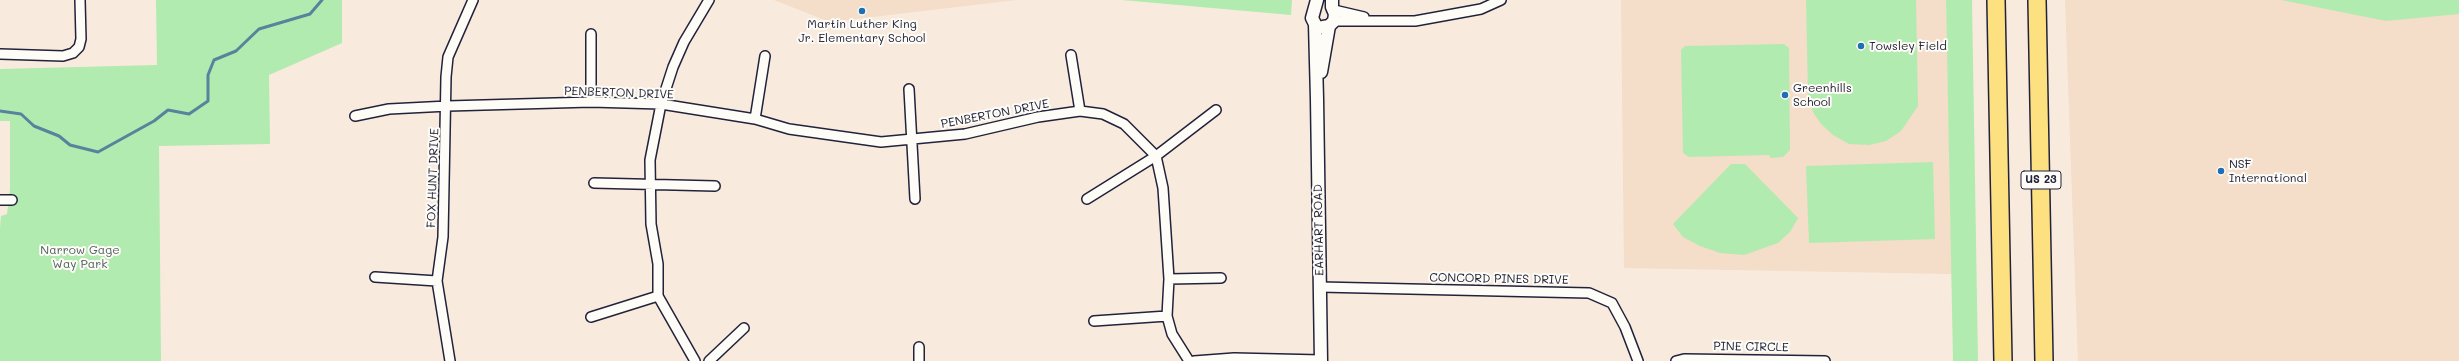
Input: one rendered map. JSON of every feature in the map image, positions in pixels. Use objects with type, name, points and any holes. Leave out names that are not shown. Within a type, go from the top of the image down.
[{"type":"highway","points":[[1996,0],[2003,361]]},
{"type":"highway","name":"US 23","points":[[2037,0],[2044,361]]},
{"type":"street","points":[[0,54],[63,56],[73,53],[79,47],[82,39],[80,0]]},
{"type":"street","name":"FOX HUNT DRIVE","points":[[450,361],[437,281],[443,237],[448,106],[448,57],[473,0]]},
{"type":"street","points":[[695,361],[658,296],[650,185],[650,160],[661,104],[684,42],[709,0]]},
{"type":"street","points":[[1315,24],[1321,27],[1332,13],[1387,21],[1414,21],[1448,17],[1480,9],[1501,0]]},
{"type":"street","name":"EARHART ROAD","points":[[1317,99],[1332,13],[1324,4],[1317,3],[1312,14],[1315,24],[1317,99],[1321,360]]},
{"type":"street","points":[[590,34],[591,102]]},
{"type":"street","points":[[1071,55],[1080,111]]},
{"type":"street","points":[[755,119],[765,56]]},
{"type":"street","points":[[909,89],[913,140],[915,199]]},
{"type":"street","name":"PENBERTON DRIVE","points":[[355,116],[389,109],[448,106],[591,102],[661,104],[755,119],[789,129],[881,142],[965,134],[1038,117],[1080,111],[1103,114],[1124,124],[1156,156]]},
{"type":"street","points":[[1087,199],[1156,156],[1216,110]]},
{"type":"street","points":[[1156,156],[1163,188],[1169,279],[1167,316],[1172,334],[1189,361]]},
{"type":"street","points":[[594,183],[715,186]]},
{"type":"street","points":[[0,200],[12,200]]},
{"type":"street","points":[[375,277],[437,281]]},
{"type":"street","points":[[1169,279],[1221,278]]},
{"type":"street","name":"CONCORD PINES DRIVE","points":[[1320,287],[1589,293],[1612,303],[1625,327],[1638,361]]},
{"type":"street","points":[[591,317],[658,296]]},
{"type":"street","points":[[1094,321],[1167,316]]},
{"type":"street","points":[[709,361],[744,328]]},
{"type":"street","points":[[919,347],[919,361]]},
{"type":"street","name":"PINE CIRCLE","points":[[1676,361],[1684,359],[1825,361]]},
{"type":"street","points":[[1194,361],[1321,360]]},
{"type":"shaded area","name":"Martin Luther King Jr. Elementary School","points":[[774,0],[1016,0],[830,22]]},
{"type":"shaded area","name":"Greenhills School","points":[[1621,0],[1946,0],[1952,274],[1624,268]]},
{"type":"shaded area","points":[[2065,0],[2459,0],[2459,361],[2078,361]]},
{"type":"green space","name":"Narrow Gage Way Park","points":[[156,0],[342,0],[342,43],[269,75],[270,144],[159,146],[161,361],[0,361],[0,228],[1,216],[7,214],[10,189],[10,121],[0,121],[0,69],[157,65]]},
{"type":"green space","points":[[1122,0],[1292,0],[1291,15]]},
{"type":"green space","points":[[1806,0],[1916,0],[1918,106],[1901,131],[1886,141],[1869,145],[1849,144],[1833,135],[1821,124],[1813,112],[1808,94]]},
{"type":"green space","points":[[1946,0],[1972,0],[1978,361],[1953,361]]},
{"type":"green space","points":[[2281,0],[2459,0],[2459,14],[2386,21]]},
{"type":"green space","points":[[1784,44],[1789,48],[1790,150],[1783,157],[1771,158],[1769,155],[1689,157],[1683,153],[1681,50],[1685,46]]},
{"type":"green space","points":[[1933,162],[1935,239],[1809,243],[1806,166]]},
{"type":"green space","points":[[1731,164],[1745,164],[1798,218],[1790,232],[1778,243],[1744,255],[1720,253],[1700,246],[1683,237],[1673,224]]},
{"type":"waterway","points":[[0,111],[21,114],[34,126],[59,136],[70,145],[98,152],[154,121],[168,110],[189,114],[208,101],[208,75],[214,60],[236,51],[259,29],[310,14],[322,0]]},
{"type":"place","name":"Martin Luther King Jr. Elementary School","points":[[862,11]]},
{"type":"place","name":"Towsley Field","points":[[1861,46]]},
{"type":"place","name":"Greenhills School","points":[[1785,95]]},
{"type":"place","name":"NSF International","points":[[2221,171]]}]
